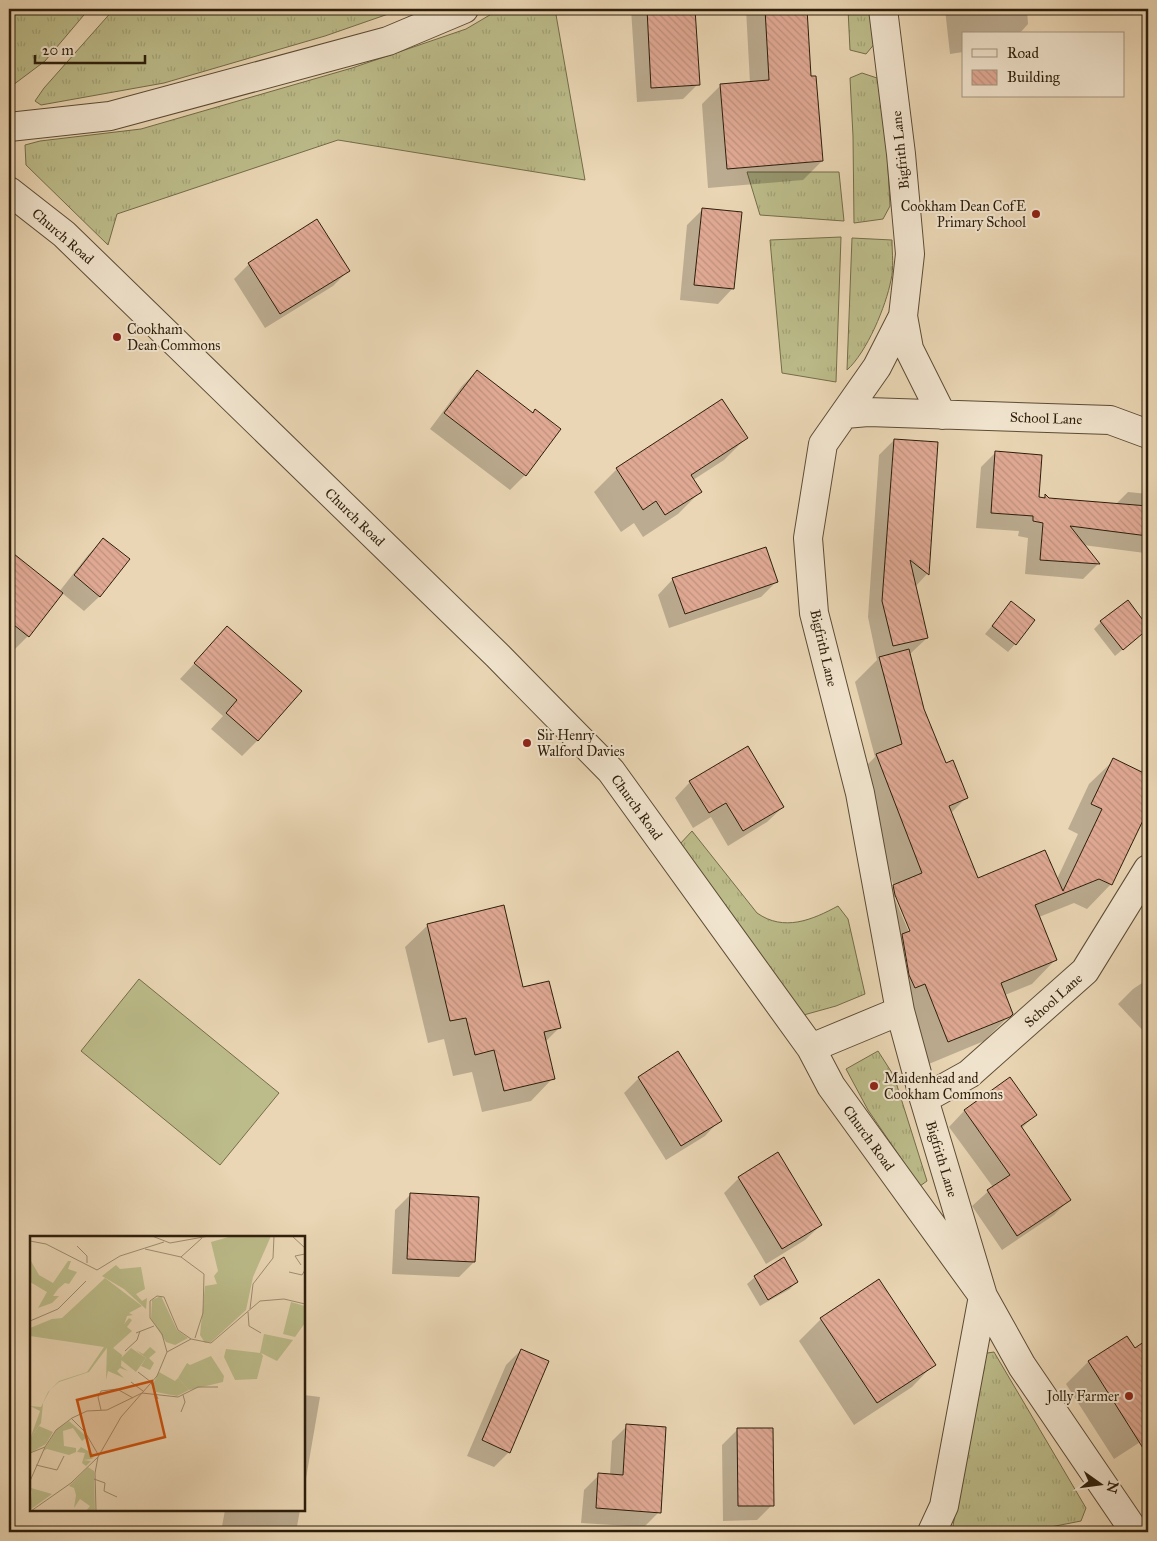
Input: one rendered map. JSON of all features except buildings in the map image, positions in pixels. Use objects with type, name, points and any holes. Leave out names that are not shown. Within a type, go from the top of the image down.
[{"type":"street","points":[[9,126],[110,116],[388,41],[464,9]]},
{"type":"street","name":"Bigfrith Lane","points":[[883,9],[901,154],[910,254],[903,316],[877,368],[823,444],[808,538],[814,613],[860,793],[900,1012],[983,1296]]},
{"type":"street","name":"Church Road","points":[[9,191],[64,234],[490,648],[611,771],[810,1048],[832,1086],[983,1296],[1022,1366],[1135,1532]]},
{"type":"street","points":[[903,316],[909,349],[942,416]]},
{"type":"street","name":"School Lane","points":[[845,414],[868,412],[942,416],[1110,420],[1148,434]]},
{"type":"street","name":"School Lane","points":[[924,1099],[969,1074],[1085,971],[1148,869]]},
{"type":"street","points":[[810,1048],[900,1012]]},
{"type":"street","points":[[932,1532],[944,1506],[983,1296]]},
{"type":"street","points":[[1139,1532],[1148,1525]]},
{"type":"green space","points":[[9,9],[89,9],[45,61],[9,88]]},
{"type":"green space","points":[[114,9],[392,9],[394,12],[325,36],[164,83],[41,105],[35,101],[44,88]]},
{"type":"green space","points":[[500,9],[555,9],[585,180],[338,140],[117,214],[108,245],[26,165],[25,145],[40,141],[141,129],[352,68],[466,29]]},
{"type":"green space","points":[[848,9],[871,9],[876,42],[866,54],[850,50]]},
{"type":"green space","points":[[862,73],[880,79],[890,206],[883,219],[854,223],[850,78]]},
{"type":"green space","points":[[747,172],[839,172],[844,221],[760,215]]},
{"type":"green space","points":[[841,237],[836,382],[782,373],[770,240]]},
{"type":"green space","points":[[852,238],[892,240],[893,265],[888,291],[875,328],[862,352],[847,370]]},
{"type":"green space","points":[[692,831],[757,913],[767,919],[777,922],[798,922],[818,916],[838,906],[848,919],[865,994],[836,1006],[800,1016],[679,845]]},
{"type":"green space","points":[[139,979],[279,1093],[220,1165],[81,1051]]},
{"type":"green space","points":[[878,1051],[894,1076],[927,1181],[920,1186],[868,1110],[846,1069]]},
{"type":"green space","points":[[994,1352],[1086,1508],[1081,1521],[1025,1532],[956,1532],[953,1526],[981,1354]]},
{"type":"place","name":"Cookham Dean CofE Primary School","points":[[1036,214]]},
{"type":"place","name":"Cookham Dean Commons","points":[[117,337]]},
{"type":"place","name":"Sir Henry Walford Davies","points":[[527,743]]},
{"type":"place","name":"Maidenhead and Cookham Commons","points":[[874,1086]]},
{"type":"place","name":"Jolly Farmer","points":[[1129,1396]]}]
